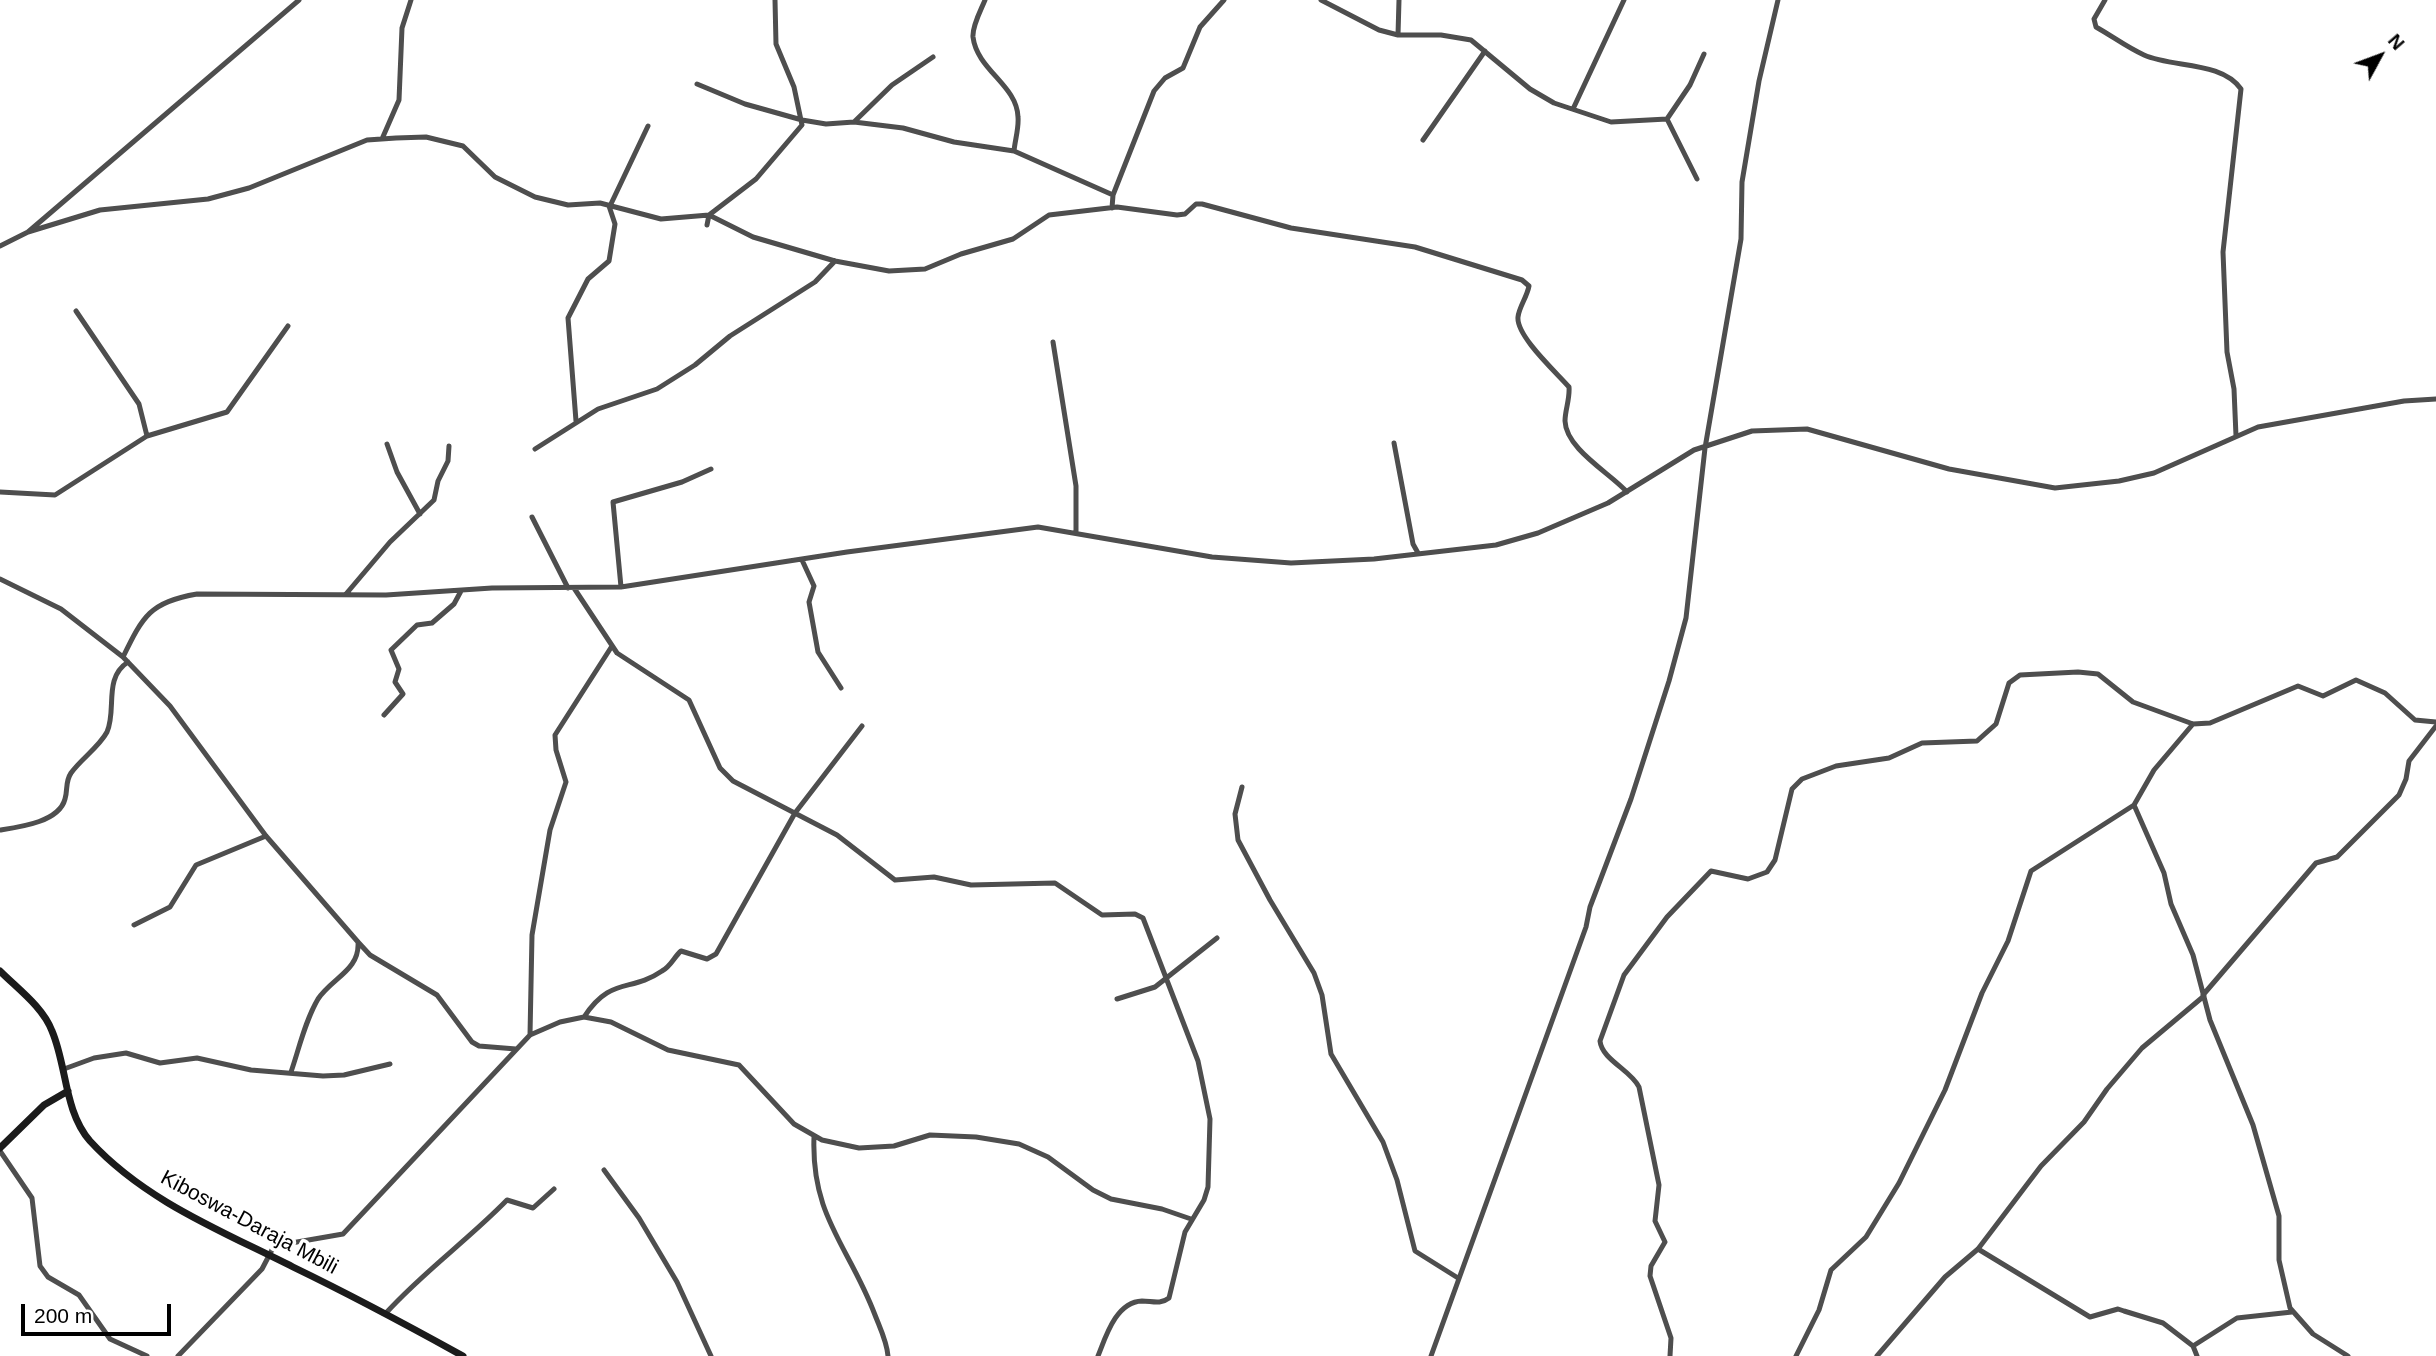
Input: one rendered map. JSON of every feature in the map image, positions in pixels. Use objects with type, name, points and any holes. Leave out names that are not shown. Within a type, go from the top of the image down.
[{"type":"main road","name":"Kiboswa-Daraja Mbili","points":[[0,971],[45,1017],[64,1069],[76,1118],[89,1140],[138,1183],[172,1207],[386,1313],[463,1356]]},
{"type":"main road","points":[[0,1149],[44,1105],[68,1091]]},
{"type":"street","points":[[28,232],[177,101],[299,0]]},
{"type":"street","points":[[706,225],[709,215],[756,179],[802,125],[794,87],[776,44],[775,0]]},
{"type":"street","points":[[985,0],[973,35],[979,56],[994,77],[1007,88],[1018,116],[1014,150]]},
{"type":"street","points":[[1112,208],[1113,195],[1154,91],[1165,78],[1183,68],[1200,27],[1224,0]]},
{"type":"street","points":[[1321,0],[1379,30],[1398,35],[1457,36],[1471,40],[1530,89],[1573,109],[1611,122],[1667,118]]},
{"type":"street","points":[[1398,35],[1399,0]]},
{"type":"street","points":[[1573,109],[1624,0]]},
{"type":"street","points":[[1431,1356],[1624,820],[1670,681],[1691,585],[1705,448],[1741,239],[1746,156],[1759,81],[1778,0]]},
{"type":"street","points":[[2105,0],[2094,19],[2096,27],[2145,55],[2211,70],[2238,84],[2242,89],[2223,252],[2236,436]]},
{"type":"street","points":[[382,139],[399,100],[402,28],[411,1]]},
{"type":"street","points":[[1423,140],[1485,51]]},
{"type":"street","points":[[1667,118],[1690,85],[1704,54]]},
{"type":"street","points":[[854,122],[892,85],[933,57]]},
{"type":"street","points":[[697,84],[745,104],[802,120],[827,124],[854,122],[903,128],[954,142],[1014,150],[1072,179],[1113,195]]},
{"type":"street","points":[[1667,118],[1697,179]]},
{"type":"street","points":[[576,422],[568,318],[587,279],[609,261],[615,224],[609,206],[648,126]]},
{"type":"street","points":[[0,246],[28,232],[100,210],[218,196],[249,188],[367,140],[426,137],[463,146],[495,177],[535,197],[568,205],[600,203],[661,219],[709,215],[753,237],[835,261],[889,271],[925,269],[961,254],[1013,239],[1049,215],[1112,208],[1177,215],[1185,214],[1196,204],[1210,206],[1291,228],[1415,247],[1522,280],[1529,286],[1518,318],[1520,326],[1536,351],[1569,387],[1565,422],[1570,436],[1596,467],[1627,492]]},
{"type":"street","points":[[535,449],[598,409],[657,389],[695,365],[730,336],[815,282],[835,261]]},
{"type":"street","points":[[76,311],[139,404],[147,436]]},
{"type":"street","points":[[0,492],[44,496],[65,491],[147,436],[227,412],[288,326]]},
{"type":"street","points":[[1053,342],[1076,486],[1076,532]]},
{"type":"street","points":[[0,830],[34,824],[61,807],[65,801],[67,778],[107,732],[111,691],[144,617],[156,607],[176,598],[237,593],[346,594],[492,588],[621,587],[1038,527],[1182,553],[1291,563],[1374,559],[1496,545],[1538,533],[1627,492],[1694,450],[1752,431],[1807,429],[1949,468],[2055,488],[2119,481],[2154,473],[2258,427],[2404,401],[2436,399]]},
{"type":"street","points":[[1394,443],[1412,544],[1418,553]]},
{"type":"street","points":[[387,444],[397,472],[420,514]]},
{"type":"street","points":[[346,594],[390,542],[436,498],[449,446]]},
{"type":"street","points":[[621,587],[613,502],[682,482],[711,470]]},
{"type":"street","points":[[532,517],[571,588],[612,646],[628,662],[689,700],[720,768],[727,776],[760,797],[837,835],[895,880],[934,877],[971,885],[1055,883],[1102,915],[1140,915],[1198,1061],[1210,1119],[1208,1187],[1205,1200],[1191,1219],[1169,1298],[1159,1303],[1139,1301],[1123,1308],[1113,1321],[1098,1356]]},
{"type":"street","points":[[802,560],[814,586],[809,602],[818,652],[841,688]]},
{"type":"street","points":[[0,579],[61,609],[125,660],[170,705],[266,836],[370,955],[437,995],[472,1042],[479,1046],[516,1048]]},
{"type":"street","points":[[384,715],[403,694],[395,682],[399,669],[391,650],[417,625],[432,623],[454,604],[461,591]]},
{"type":"street","points":[[530,1035],[532,935],[550,830],[566,782],[556,750],[555,734],[612,646]]},
{"type":"street","points":[[1670,1356],[1671,1338],[1650,1276],[1651,1266],[1664,1242],[1655,1221],[1659,1185],[1639,1087],[1599,1045],[1624,975],[1667,917],[1707,873],[1716,871],[1748,879],[1767,872],[1775,860],[1790,795],[1797,782],[1836,766],[1900,755],[1922,743],[1977,741],[1996,723],[2009,683],[2015,676],[2078,672],[2098,674],[2133,702],[2193,724],[2210,723],[2298,686],[2323,696],[2356,680],[2385,694],[2415,720],[2436,724],[2409,761],[2399,796],[2337,857],[2316,863],[2204,996],[2152,1038],[2128,1064],[2084,1122],[2041,1166],[1978,1249],[1945,1277],[1877,1356]]},
{"type":"street","points":[[1797,1356],[1819,1310],[1831,1270],[1866,1237],[1899,1183],[1945,1090],[1982,993],[2008,941],[2031,871],[2134,805],[2154,770],[2193,724]]},
{"type":"street","points":[[584,1017],[601,996],[611,989],[661,972],[681,951],[707,960],[716,954],[795,813],[862,726]]},
{"type":"street","points":[[1242,787],[1235,814],[1238,840],[1264,890],[1314,972],[1322,995],[1331,1054],[1383,1142],[1397,1180],[1415,1251],[1458,1278]]},
{"type":"street","points":[[2134,805],[2164,873],[2171,904],[2193,955],[2210,1020],[2253,1125],[2275,1203],[2282,1278],[2292,1312],[2323,1342],[2348,1356]]},
{"type":"street","points":[[134,925],[170,907],[196,865],[266,836]]},
{"type":"street","points":[[1117,999],[1155,987],[1189,963],[1217,938]]},
{"type":"street","points":[[291,1072],[319,998],[354,964],[358,956],[358,942]]},
{"type":"street","points":[[178,1356],[262,1269],[274,1246],[334,1238],[352,1228],[488,1084],[516,1048],[530,1035],[561,1022],[584,1017],[611,1022],[668,1050],[721,1059],[739,1065],[794,1124],[814,1137],[859,1148],[894,1146],[930,1135],[976,1137],[1019,1144],[1048,1157],[1093,1190],[1111,1199],[1162,1209],[1191,1219]]},
{"type":"street","points":[[64,1069],[94,1058],[127,1053],[160,1063],[197,1058],[251,1070],[344,1075],[390,1065]]},
{"type":"street","points":[[814,1137],[814,1175],[819,1199],[868,1296],[888,1356]]},
{"type":"street","points":[[0,1149],[32,1198],[40,1266],[44,1274],[79,1294],[110,1339],[147,1356]]},
{"type":"street","points":[[604,1170],[639,1218],[677,1282],[711,1356]]},
{"type":"street","points":[[386,1313],[415,1281],[484,1224],[507,1200],[533,1208],[554,1189]]},
{"type":"street","points":[[1978,1249],[2090,1317],[2118,1309],[2163,1323],[2193,1346],[2197,1356]]},
{"type":"street","points":[[2193,1346],[2237,1318],[2292,1312]]}]
